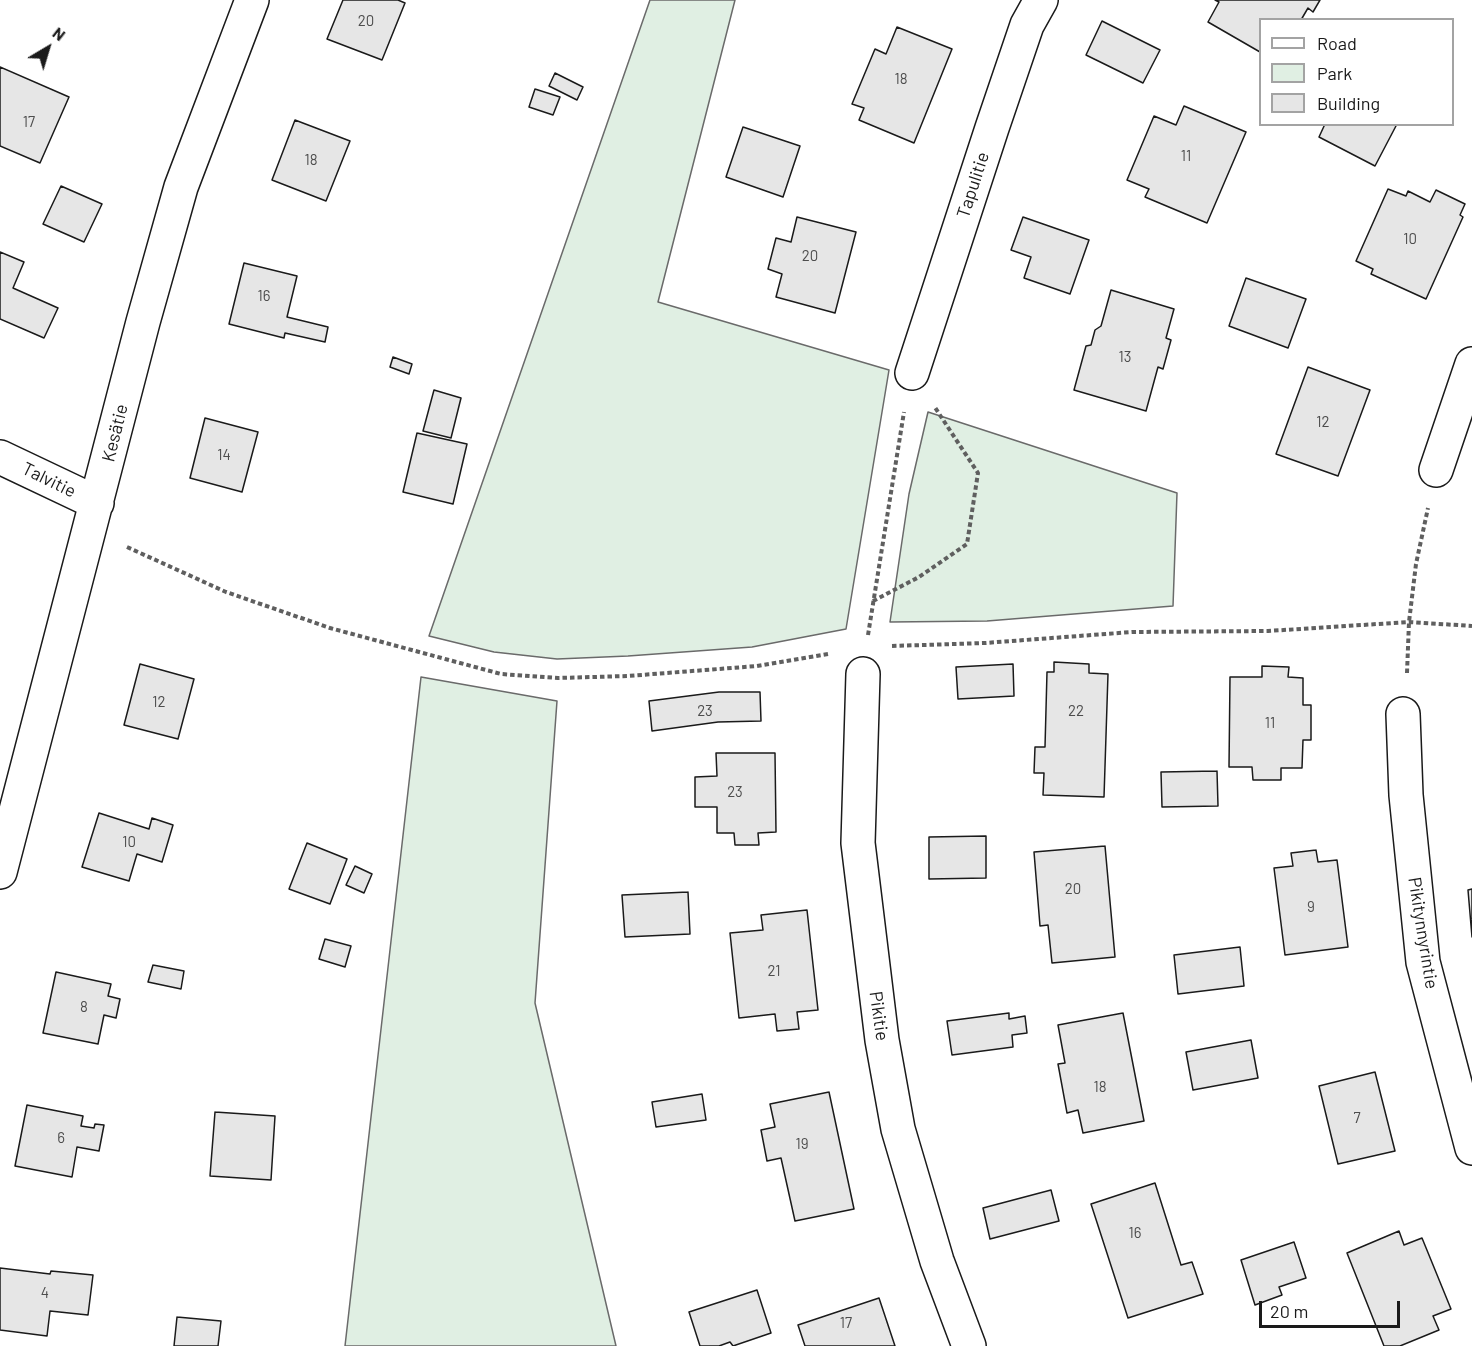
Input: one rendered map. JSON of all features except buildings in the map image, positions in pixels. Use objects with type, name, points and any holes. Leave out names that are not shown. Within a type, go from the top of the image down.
[{"type":"street","name":"Kesätie","points":[[0,872],[143,322],[182,187],[252,0]]},
{"type":"street","name":"Tapulitie","points":[[912,373],[1002,97],[1027,25],[1041,0]]},
{"type":"street","points":[[1436,470],[1472,364]]},
{"type":"street","name":"Talvitie","points":[[0,457],[93,516]]},
{"type":"street","name":"Pikitie","points":[[865,660],[858,843],[882,1040],[898,1129],[937,1262],[969,1346]]},
{"type":"street","name":"Pikitynnyrintie","points":[[1403,714],[1407,805],[1423,962],[1472,1148]]},
{"type":"path","points":[[865,660],[912,373]]},
{"type":"path","points":[[873,601],[919,577],[967,544],[978,473],[912,373]]},
{"type":"path","points":[[1403,714],[1409,622],[1416,564],[1436,470]]},
{"type":"path","points":[[93,516],[226,592],[330,628],[501,674],[558,678],[865,660],[985,643],[1132,632],[1268,631],[1409,622],[1472,626]]},
{"type":"green space","points":[[650,0],[735,0],[658,302],[889,370],[846,629],[752,647],[557,659],[494,652],[429,636]]},
{"type":"green space","points":[[928,412],[1177,493],[1173,606],[987,621],[890,622],[909,494]]},
{"type":"green space","points":[[421,677],[557,701],[535,1003],[616,1346],[345,1346]]}]
